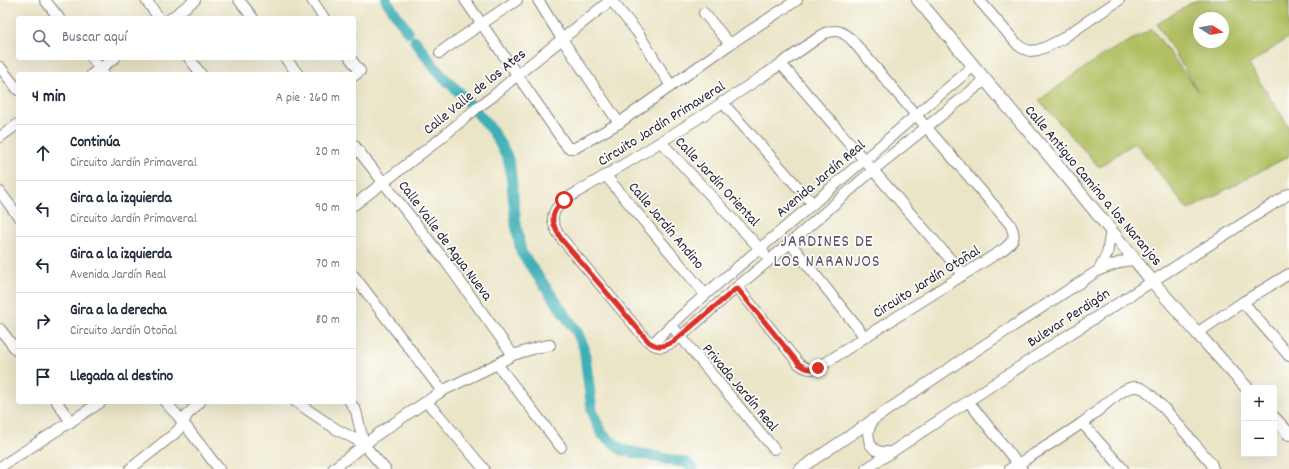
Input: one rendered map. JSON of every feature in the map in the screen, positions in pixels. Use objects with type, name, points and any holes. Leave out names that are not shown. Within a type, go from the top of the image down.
[{"type":"street","points":[[45,0],[57,16]]},
{"type":"street","points":[[146,0],[158,16]]},
{"type":"street","points":[[174,16],[195,0]]},
{"type":"street","points":[[239,0],[251,16]]},
{"type":"street","points":[[312,0],[323,16]]},
{"type":"street","points":[[465,0],[568,148],[575,148],[619,123],[730,44],[797,0]]},
{"type":"street","points":[[440,53],[517,0]]},
{"type":"street","points":[[538,0],[562,39],[619,123]]},
{"type":"street","points":[[611,0],[638,33],[671,86]]},
{"type":"street","name":"Calle Valle de los Ates","points":[[356,203],[492,97],[517,75],[611,0]]},
{"type":"street","name":"Calle Antiguo Camino a los Naranjos","points":[[918,0],[1068,178],[1153,282],[1244,385]]},
{"type":"street","points":[[979,0],[1018,45],[1030,51],[1038,50],[1060,40],[1119,0]]},
{"type":"street","points":[[704,13],[730,44]]},
{"type":"street","name":"Circuito Jardín Primaveral","points":[[656,345],[645,338],[562,240],[552,220],[554,211],[558,205],[661,142],[781,64],[825,33],[838,31],[844,33],[851,39],[916,114]]},
{"type":"street","points":[[93,60],[99,72],[113,60]]},
{"type":"street","points":[[190,60],[200,72]]},
{"type":"street","points":[[287,60],[296,72]]},
{"type":"street","points":[[351,60],[357,74]]},
{"type":"street","points":[[781,64],[963,274]]},
{"type":"street","points":[[0,66],[16,87]]},
{"type":"street","name":"Avenida Jardín Real","points":[[656,345],[671,325],[705,294],[973,67]]},
{"type":"street","name":"Avenida Jardín Real","points":[[656,345],[669,344],[680,337],[873,170],[985,80]]},
{"type":"street","points":[[722,102],[813,204]]},
{"type":"street","name":"Circuito Jardín Otoñal","points":[[737,288],[799,364],[805,369],[818,368],[1004,249],[1014,239],[1014,232],[1010,224],[916,114]]},
{"type":"street","points":[[0,137],[16,125]]},
{"type":"street","name":"Calle Jardín Oriental","points":[[661,142],[770,259]]},
{"type":"street","name":"Calle Valle de Agua Nueva","points":[[356,148],[446,262],[513,355]]},
{"type":"street","name":"Calle Jardín Andino","points":[[606,176],[705,294]]},
{"type":"street","points":[[0,192],[16,213]]},
{"type":"street","name":"Bulevar Perdigón","points":[[866,469],[968,401],[1289,194]]},
{"type":"street","points":[[1099,270],[1107,254],[1111,230]]},
{"type":"street","points":[[790,243],[865,337]]},
{"type":"street","points":[[800,469],[1099,270],[1124,261],[1135,260]]},
{"type":"street","points":[[1197,333],[1243,302],[1289,274]]},
{"type":"street","points":[[356,279],[442,391]]},
{"type":"street","points":[[1243,302],[1289,356]]},
{"type":"street","name":"Privada Jardín Real","points":[[671,325],[774,449]]},
{"type":"street","points":[[0,329],[16,349]]},
{"type":"street","points":[[333,469],[378,434],[442,391],[513,355],[550,345]]},
{"type":"street","points":[[497,364],[561,447]]},
{"type":"street","points":[[968,401],[1017,467],[1082,423],[1122,392],[1130,388],[1142,388],[1157,401],[1211,463],[1213,469]]},
{"type":"street","points":[[426,402],[438,414],[484,469]]},
{"type":"street","points":[[58,404],[71,422]]},
{"type":"street","points":[[0,466],[98,404]]},
{"type":"street","points":[[167,404],[219,469]]},
{"type":"street","points":[[130,469],[174,434],[198,404]]},
{"type":"street","points":[[299,404],[331,426],[364,445],[384,469]]},
{"type":"street","points":[[351,404],[356,411],[364,445]]},
{"type":"street","points":[[872,420],[868,433],[870,444],[875,450],[892,452]]},
{"type":"street","points":[[1277,421],[1289,434]]},
{"type":"street","points":[[1082,423],[1123,469]]},
{"type":"green space","points":[[1196,0],[1289,0],[1289,37],[1249,65],[1289,127],[1289,156],[1188,210],[1135,142],[1099,167],[1039,100],[1103,55],[1152,29],[1198,91],[1157,24]]},
{"type":"waterway","points":[[386,0],[408,32]]},
{"type":"waterway","points":[[415,41],[440,74],[461,94],[492,130],[507,156],[510,166],[516,224],[521,252],[577,332],[584,348],[592,410],[601,433],[622,450],[687,463],[693,469]]},
{"type":"district","name":"JARDINES DE LOS NARANJOS","points":[[827,250]]},
{"type":"route","points":[[564,200],[554,211],[552,220],[562,240],[649,342],[655,346],[663,347],[673,342],[737,288],[799,364],[805,369],[818,368]]}]
